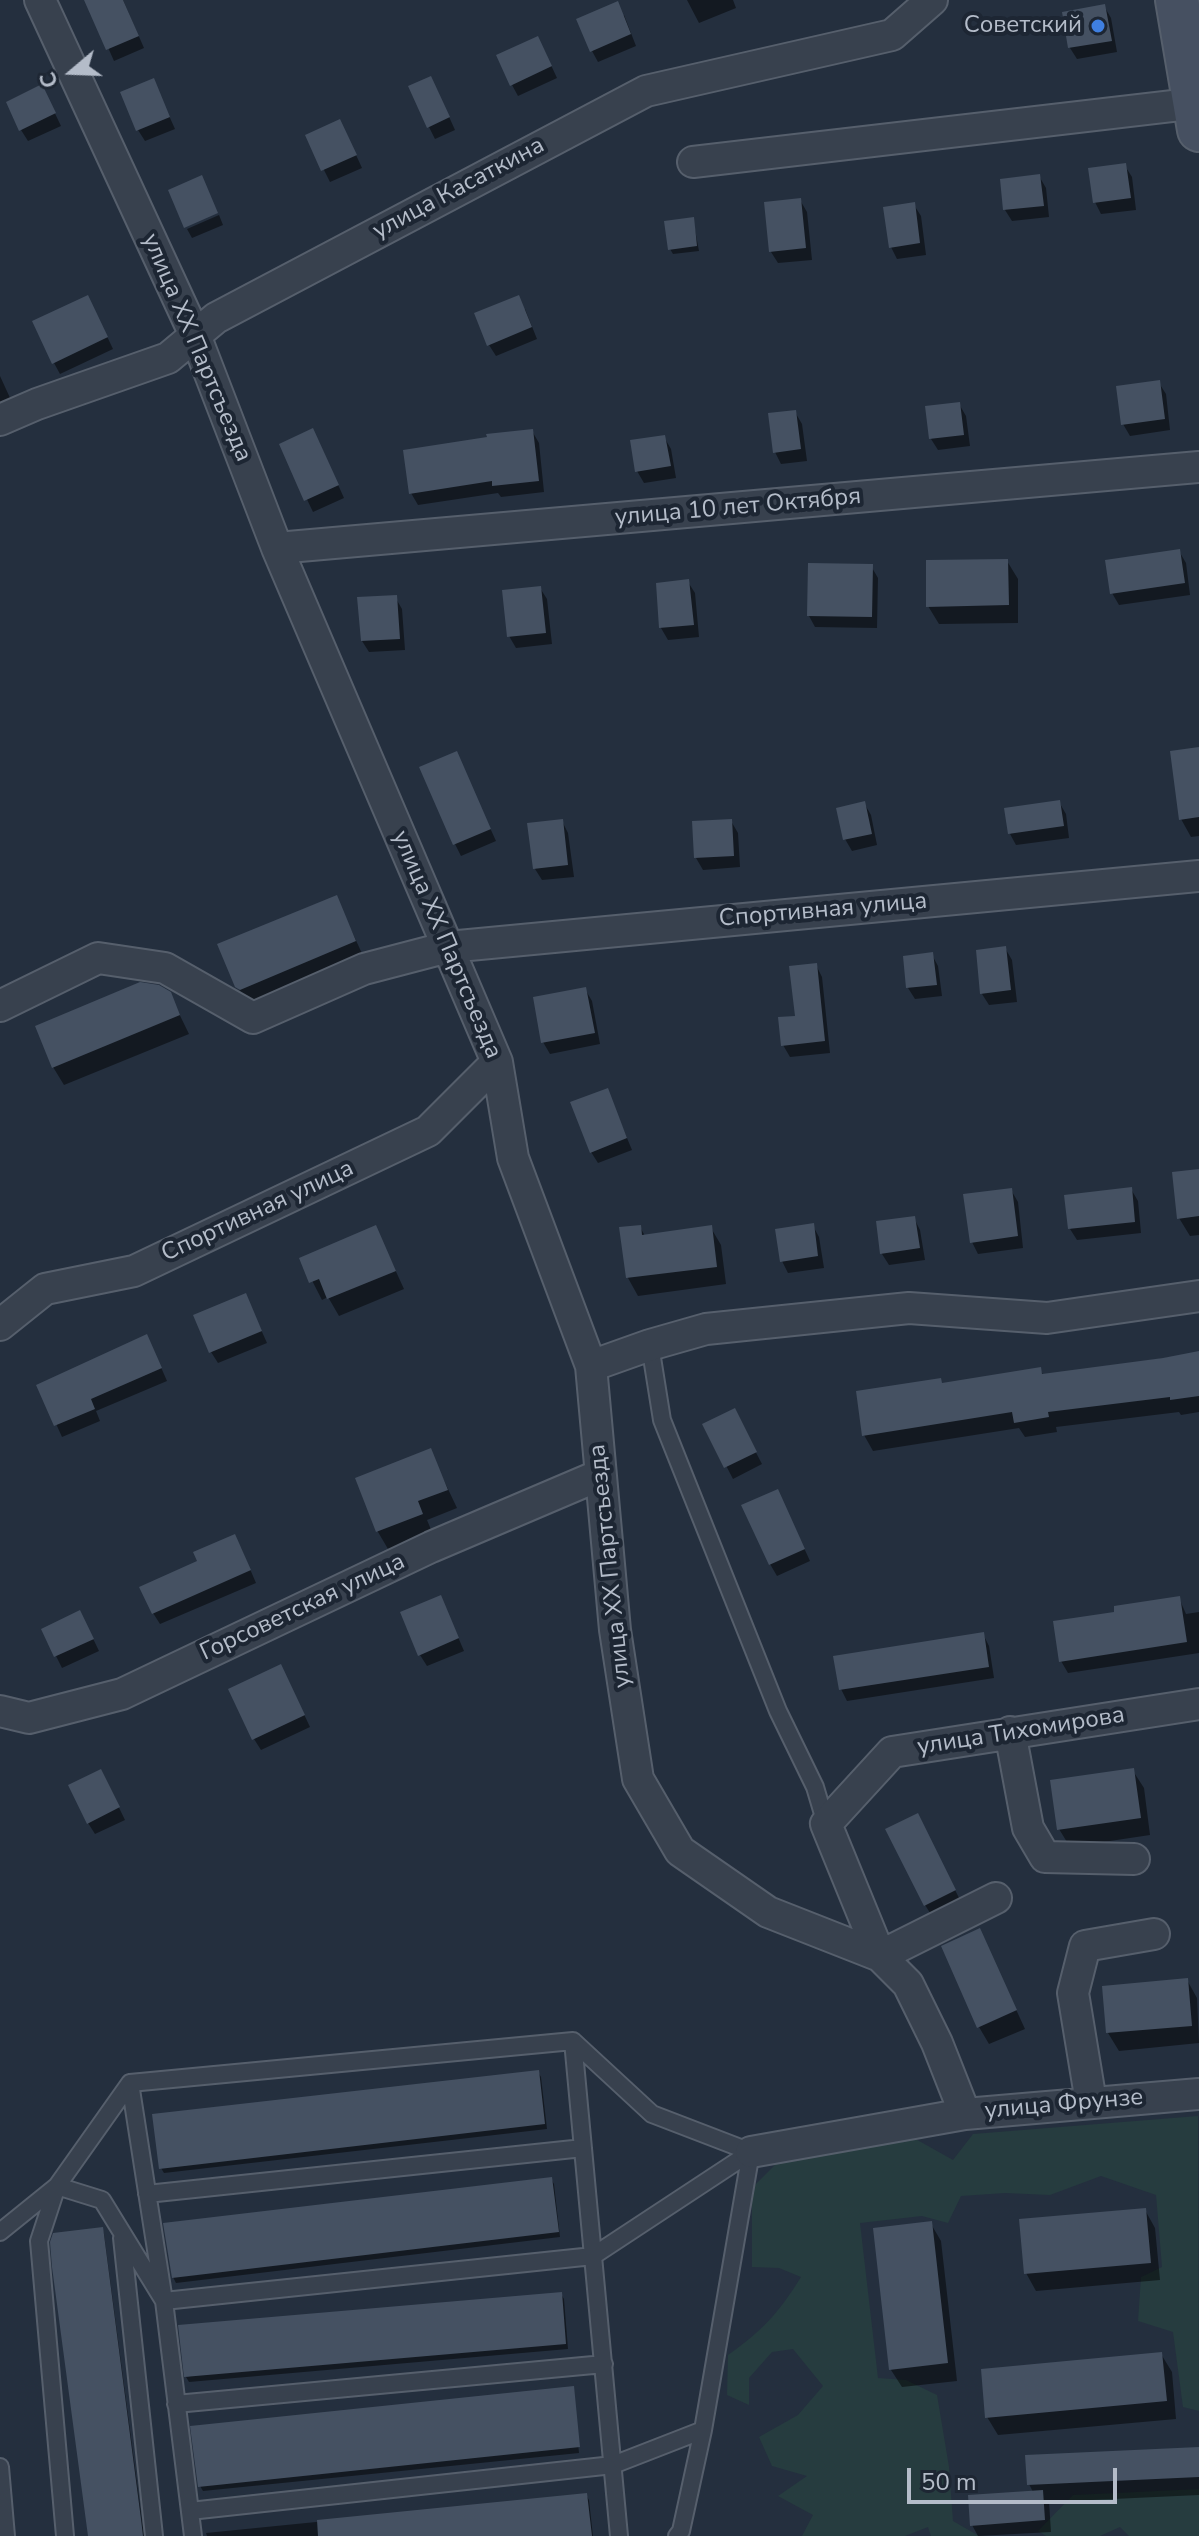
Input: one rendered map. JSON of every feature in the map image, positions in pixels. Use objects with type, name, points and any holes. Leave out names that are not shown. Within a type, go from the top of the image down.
[{"type":"street","name":"улица XX Партсъезда","points":[[40,0],[195,335],[277,548],[497,1062],[513,1158],[591,1366],[615,1630],[638,1779],[680,1851],[768,1912],[880,1956]]},
{"type":"street","name":"улица Касаткина","points":[[0,420],[168,358],[216,318],[646,91],[892,35],[932,0]]},
{"type":"street","points":[[693,162],[1198,112],[1177,0]]},
{"type":"street","name":"улица 10 лет Октября","points":[[277,548],[1199,467]]},
{"type":"street","name":"Спортивная улица","points":[[0,1006],[98,958],[165,968],[253,1018],[364,969],[448,947],[1199,876]]},
{"type":"street","name":"Спортивная улица","points":[[0,1325],[45,1289],[134,1271],[428,1131],[497,1062]]},
{"type":"street","points":[[591,1366],[706,1329],[909,1308],[1047,1318],[1199,1296]]},
{"type":"street","name":"Горсоветская улица","points":[[0,1711],[29,1718],[122,1694],[431,1547],[600,1475]]},
{"type":"street","name":"улица Тихомирова","points":[[826,1824],[892,1752],[1199,1704]]},
{"type":"street","points":[[1010,1732],[1028,1828],[1045,1857],[1134,1859]]},
{"type":"street","name":"улица Фрунзе","points":[[826,1824],[880,1956],[908,1984],[937,2043],[965,2114],[1199,2094]]},
{"type":"street","points":[[880,1956],[996,1898]]},
{"type":"street","points":[[1091,2102],[1073,1993],[1085,1946],[1154,1934]]},
{"type":"street","points":[[751,2152],[965,2114]]},
{"type":"lane","points":[[650,1345],[662,1420],[778,1711],[815,1787],[826,1824]]},
{"type":"lane","points":[[573,2041],[619,2536]]},
{"type":"lane","points":[[0,2232],[57,2186],[130,2083],[573,2041],[652,2114],[751,2152]]},
{"type":"lane","points":[[130,2083],[164,2301],[193,2536]]},
{"type":"lane","points":[[147,2194],[583,2148]]},
{"type":"lane","points":[[164,2301],[593,2256],[751,2152]]},
{"type":"lane","points":[[677,2536],[681,2531],[703,2430],[751,2152]]},
{"type":"lane","points":[[57,2186],[102,2200],[164,2301]]},
{"type":"lane","points":[[57,2186],[39,2241],[65,2536]]},
{"type":"lane","points":[[122,2232],[154,2536]]},
{"type":"lane","points":[[176,2404],[604,2364]]},
{"type":"lane","points":[[190,2511],[613,2465],[703,2430]]},
{"type":"lane","points":[[0,2467],[6,2536]]},
{"type":"green space","points":[[1198,2116],[1199,2411],[1183,2407],[1173,2332],[1138,2321],[1141,2277],[1162,2267],[1156,2195],[1101,2176],[1050,2195],[1005,2193],[961,2196],[948,2223],[922,2216],[860,2223],[878,2378],[906,2380],[937,2395],[949,2467],[953,2521],[979,2536],[931,2536],[928,2527],[905,2536],[802,2536],[813,2515],[778,2496],[807,2476],[772,2466],[759,2437],[798,2415],[823,2386],[793,2349],[772,2352],[749,2378],[749,2405],[727,2395],[728,2355],[769,2320],[801,2277],[779,2268],[752,2267],[752,2188],[782,2158],[912,2137],[953,2160],[973,2134]]},
{"type":"green space","points":[[1199,2489],[1199,2536],[1129,2536],[1120,2527],[1100,2536],[1046,2536],[1038,2531],[1073,2495]]},
{"type":"building","points":[[84,0],[123,0],[139,36],[106,50]]},
{"type":"building","points":[[618,1],[631,34],[590,52],[576,19]]},
{"type":"building","points":[[1105,4],[1112,41],[1068,48],[1062,12]]},
{"type":"building","points":[[538,36],[552,66],[510,86],[496,55]]},
{"type":"building","points":[[431,76],[450,117],[427,128],[408,86]]},
{"type":"building","points":[[154,78],[170,117],[136,131],[120,92]]},
{"type":"building","points":[[42,84],[56,113],[19,131],[6,102]]},
{"type":"building","points":[[340,119],[357,155],[321,171],[305,135]]},
{"type":"building","points":[[1126,163],[1131,198],[1093,203],[1088,168]]},
{"type":"building","points":[[1040,174],[1044,206],[1003,210],[1000,179]]},
{"type":"building","points":[[202,175],[218,213],[184,228],[168,190]]},
{"type":"building","points":[[801,198],[806,248],[769,252],[764,202]]},
{"type":"building","points":[[915,202],[920,243],[889,248],[883,207]]},
{"type":"building","points":[[694,217],[697,246],[668,250],[664,221]]},
{"type":"building","points":[[88,295],[108,337],[52,364],[32,321]]},
{"type":"building","points":[[519,295],[532,327],[487,346],[474,313]]},
{"type":"building","points":[[1160,380],[1165,419],[1121,425],[1116,386]]},
{"type":"building","points":[[960,402],[964,435],[929,439],[925,406]]},
{"type":"building","points":[[796,410],[801,449],[773,453],[768,413]]},
{"type":"building","points":[[313,428],[339,485],[304,501],[279,444]]},
{"type":"building","points":[[533,429],[539,481],[492,486],[492,481],[409,494],[403,450],[487,437],[486,434]]},
{"type":"building","points":[[665,435],[671,466],[635,472],[630,440]]},
{"type":"building","points":[[1180,549],[1185,583],[1110,594],[1105,560]]},
{"type":"building","points":[[1008,559],[1009,605],[926,607],[926,560]]},
{"type":"building","points":[[808,563],[873,564],[872,617],[807,616]]},
{"type":"building","points":[[689,579],[694,625],[659,628],[656,583]]},
{"type":"building","points":[[541,586],[546,633],[507,637],[502,590]]},
{"type":"building","points":[[397,595],[400,639],[361,641],[357,597]]},
{"type":"building","points":[[1199,747],[1199,817],[1179,820],[1170,751]]},
{"type":"building","points":[[457,751],[491,829],[453,845],[419,767]]},
{"type":"building","points":[[1060,800],[1064,826],[1008,834],[1004,808]]},
{"type":"building","points":[[865,801],[872,834],[843,840],[836,808]]},
{"type":"building","points":[[563,819],[568,865],[533,869],[527,823]]},
{"type":"building","points":[[732,819],[734,856],[694,858],[692,821]]},
{"type":"building","points":[[337,895],[356,941],[240,990],[235,987],[217,944]]},
{"type":"building","points":[[1006,946],[1011,990],[980,994],[976,950]]},
{"type":"building","points":[[933,952],[937,985],[906,988],[903,956]]},
{"type":"building","points":[[817,963],[825,1041],[781,1046],[778,1017],[795,1016],[789,966]]},
{"type":"building","points":[[140,982],[159,985],[171,992],[180,1015],[52,1068],[35,1026]]},
{"type":"building","points":[[586,987],[595,1033],[541,1043],[533,997]]},
{"type":"building","points":[[608,1088],[627,1138],[590,1153],[570,1102]]},
{"type":"building","points":[[1199,1169],[1199,1216],[1177,1219],[1172,1172]]},
{"type":"building","points":[[1132,1187],[1135,1222],[1068,1229],[1064,1195]]},
{"type":"building","points":[[1012,1188],[1018,1236],[970,1243],[963,1194]]},
{"type":"building","points":[[915,1216],[920,1248],[880,1254],[876,1221]]},
{"type":"building","points":[[814,1223],[818,1256],[780,1262],[775,1229]]},
{"type":"building","points":[[376,1225],[396,1271],[327,1299],[319,1279],[309,1283],[299,1258]]},
{"type":"building","points":[[641,1225],[642,1235],[712,1225],[717,1267],[626,1278],[619,1227]]},
{"type":"building","points":[[246,1293],[262,1331],[209,1353],[193,1315]]},
{"type":"building","points":[[147,1334],[162,1368],[91,1399],[95,1409],[54,1426],[36,1385]]},
{"type":"building","points":[[1199,1351],[1199,1396],[1048,1412],[1049,1417],[1014,1423],[1012,1412],[862,1436],[856,1391],[941,1378],[942,1383],[1041,1367],[1042,1374]]},
{"type":"building","points":[[735,1408],[757,1452],[724,1468],[702,1424]]},
{"type":"building","points":[[431,1448],[448,1490],[418,1501],[423,1514],[376,1532],[355,1478]]},
{"type":"building","points":[[778,1489],[805,1549],[769,1565],[741,1505]]},
{"type":"building","points":[[235,1534],[251,1570],[152,1614],[139,1587],[197,1561],[193,1552]]},
{"type":"building","points":[[441,1595],[459,1638],[418,1656],[400,1612]]},
{"type":"building","points":[[1180,1596],[1187,1642],[1059,1662],[1053,1621],[1114,1612],[1114,1606]]},
{"type":"building","points":[[80,1610],[94,1639],[54,1657],[41,1629]]},
{"type":"building","points":[[984,1632],[989,1667],[839,1690],[833,1656]]},
{"type":"building","points":[[281,1664],[305,1715],[252,1740],[228,1689]]},
{"type":"building","points":[[1134,1768],[1141,1818],[1057,1830],[1050,1780]]},
{"type":"building","points":[[101,1769],[120,1807],[87,1824],[68,1785]]},
{"type":"building","points":[[918,1813],[956,1890],[924,1906],[885,1829]]},
{"type":"building","points":[[980,1928],[1017,2010],[977,2028],[941,1946]]},
{"type":"building","points":[[1188,1978],[1192,2026],[1106,2033],[1102,1986]]},
{"type":"building","points":[[539,2070],[545,2124],[159,2169],[152,2114]]},
{"type":"building","points":[[552,2177],[559,2232],[172,2278],[163,2223]]},
{"type":"building","points":[[1146,2208],[1151,2263],[1024,2274],[1019,2219]]},
{"type":"building","points":[[932,2221],[948,2363],[889,2370],[873,2228]]},
{"type":"building","points":[[103,2227],[143,2536],[88,2536],[52,2267],[50,2242],[53,2233]]},
{"type":"building","points":[[562,2292],[566,2344],[184,2377],[178,2325]]},
{"type":"building","points":[[1162,2352],[1167,2401],[985,2418],[981,2369]]},
{"type":"building","points":[[574,2386],[580,2447],[198,2487],[190,2426]]},
{"type":"building","points":[[1199,2447],[1199,2477],[1027,2485],[1025,2455]]},
{"type":"building","points":[[1043,2490],[1045,2520],[970,2526],[968,2495]]},
{"type":"building","points":[[587,2493],[592,2536],[318,2536],[317,2520]]},
{"type":"place","name":"Советский","points":[[1098,26]]}]
